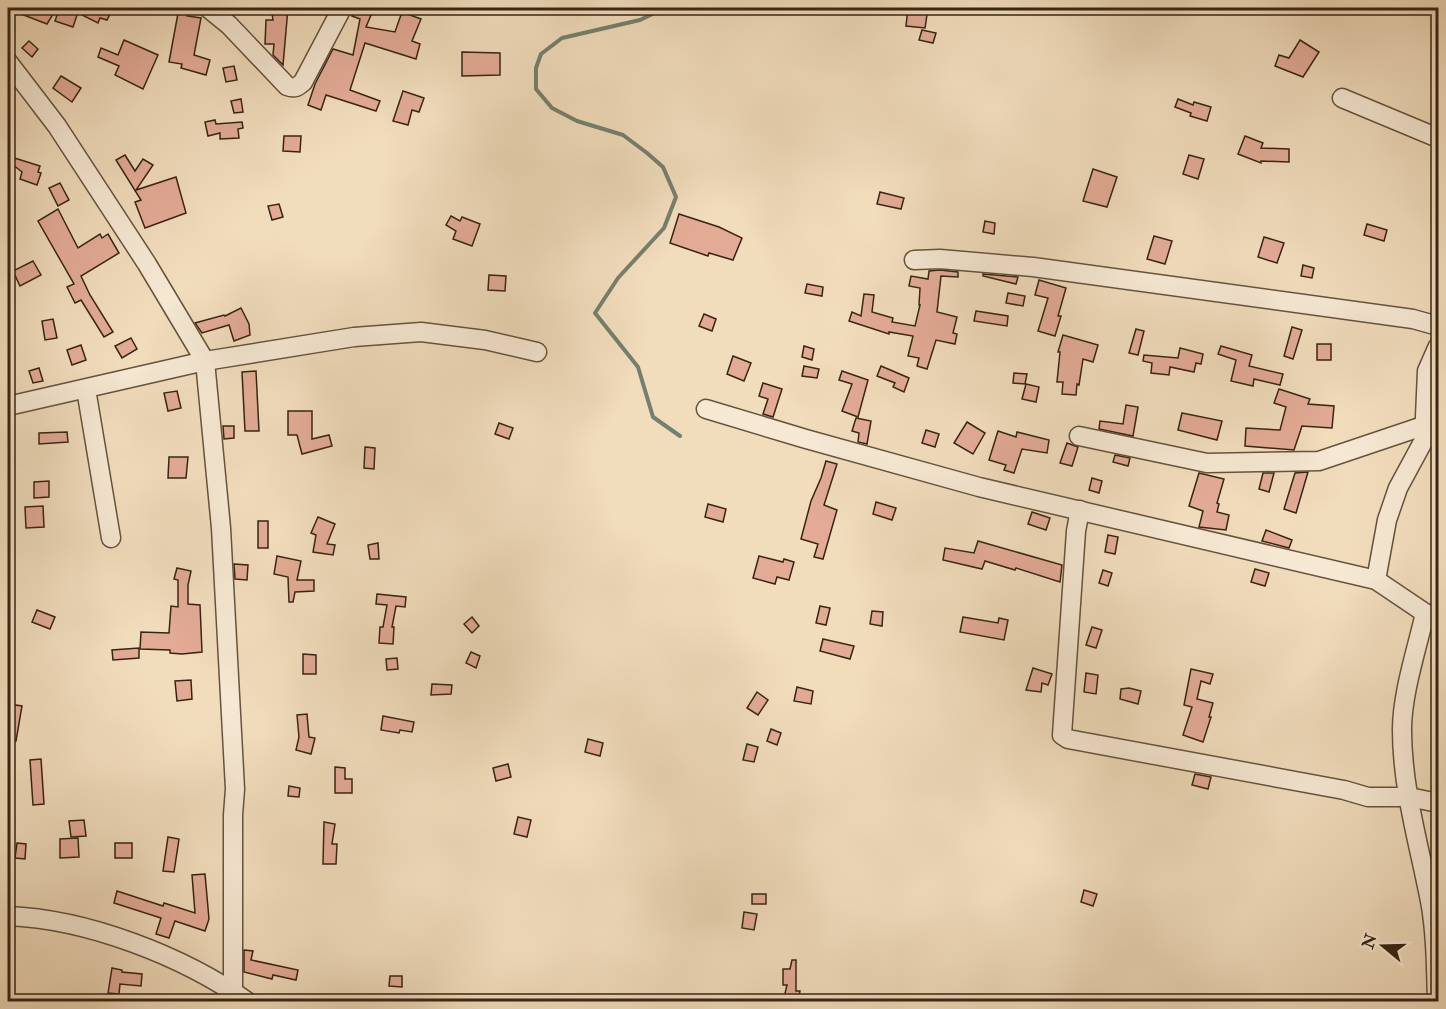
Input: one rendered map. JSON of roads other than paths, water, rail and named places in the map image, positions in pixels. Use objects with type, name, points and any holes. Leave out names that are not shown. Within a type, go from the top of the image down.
[{"type":"street","points":[[208,8],[229,25],[287,86],[293,88],[303,82],[342,8]]},
{"type":"street","points":[[8,62],[57,126],[147,264],[205,361],[221,528],[235,789],[233,815],[240,996]]},
{"type":"street","points":[[1342,98],[1438,138]]},
{"type":"street","points":[[914,260],[940,259],[1033,267],[1413,319],[1438,326]]},
{"type":"street","points":[[8,406],[205,361],[354,337],[421,332],[485,340],[537,352]]},
{"type":"street","points":[[1376,580],[1387,520],[1398,488],[1424,440],[1427,371],[1438,346]]},
{"type":"street","points":[[86,389],[111,537]]},
{"type":"street","points":[[706,409],[979,487],[1376,580],[1432,616],[1407,694],[1402,728],[1403,759],[1409,797],[1430,903],[1437,1002]]},
{"type":"street","points":[[1079,436],[1208,463],[1319,461],[1426,425]]},
{"type":"street","points":[[1080,510],[1076,531],[1062,735],[1068,739],[1344,790],[1368,797],[1409,797],[1438,803]]},
{"type":"street","points":[[8,916],[29,917],[80,927],[152,949],[240,996]]},
{"type":"waterway","points":[[665,8],[640,20],[562,38],[541,54],[536,68],[536,89],[552,108],[577,121],[623,135],[647,153],[663,167],[676,197],[664,228],[618,278],[595,313],[638,367],[653,417],[680,436]]}]
